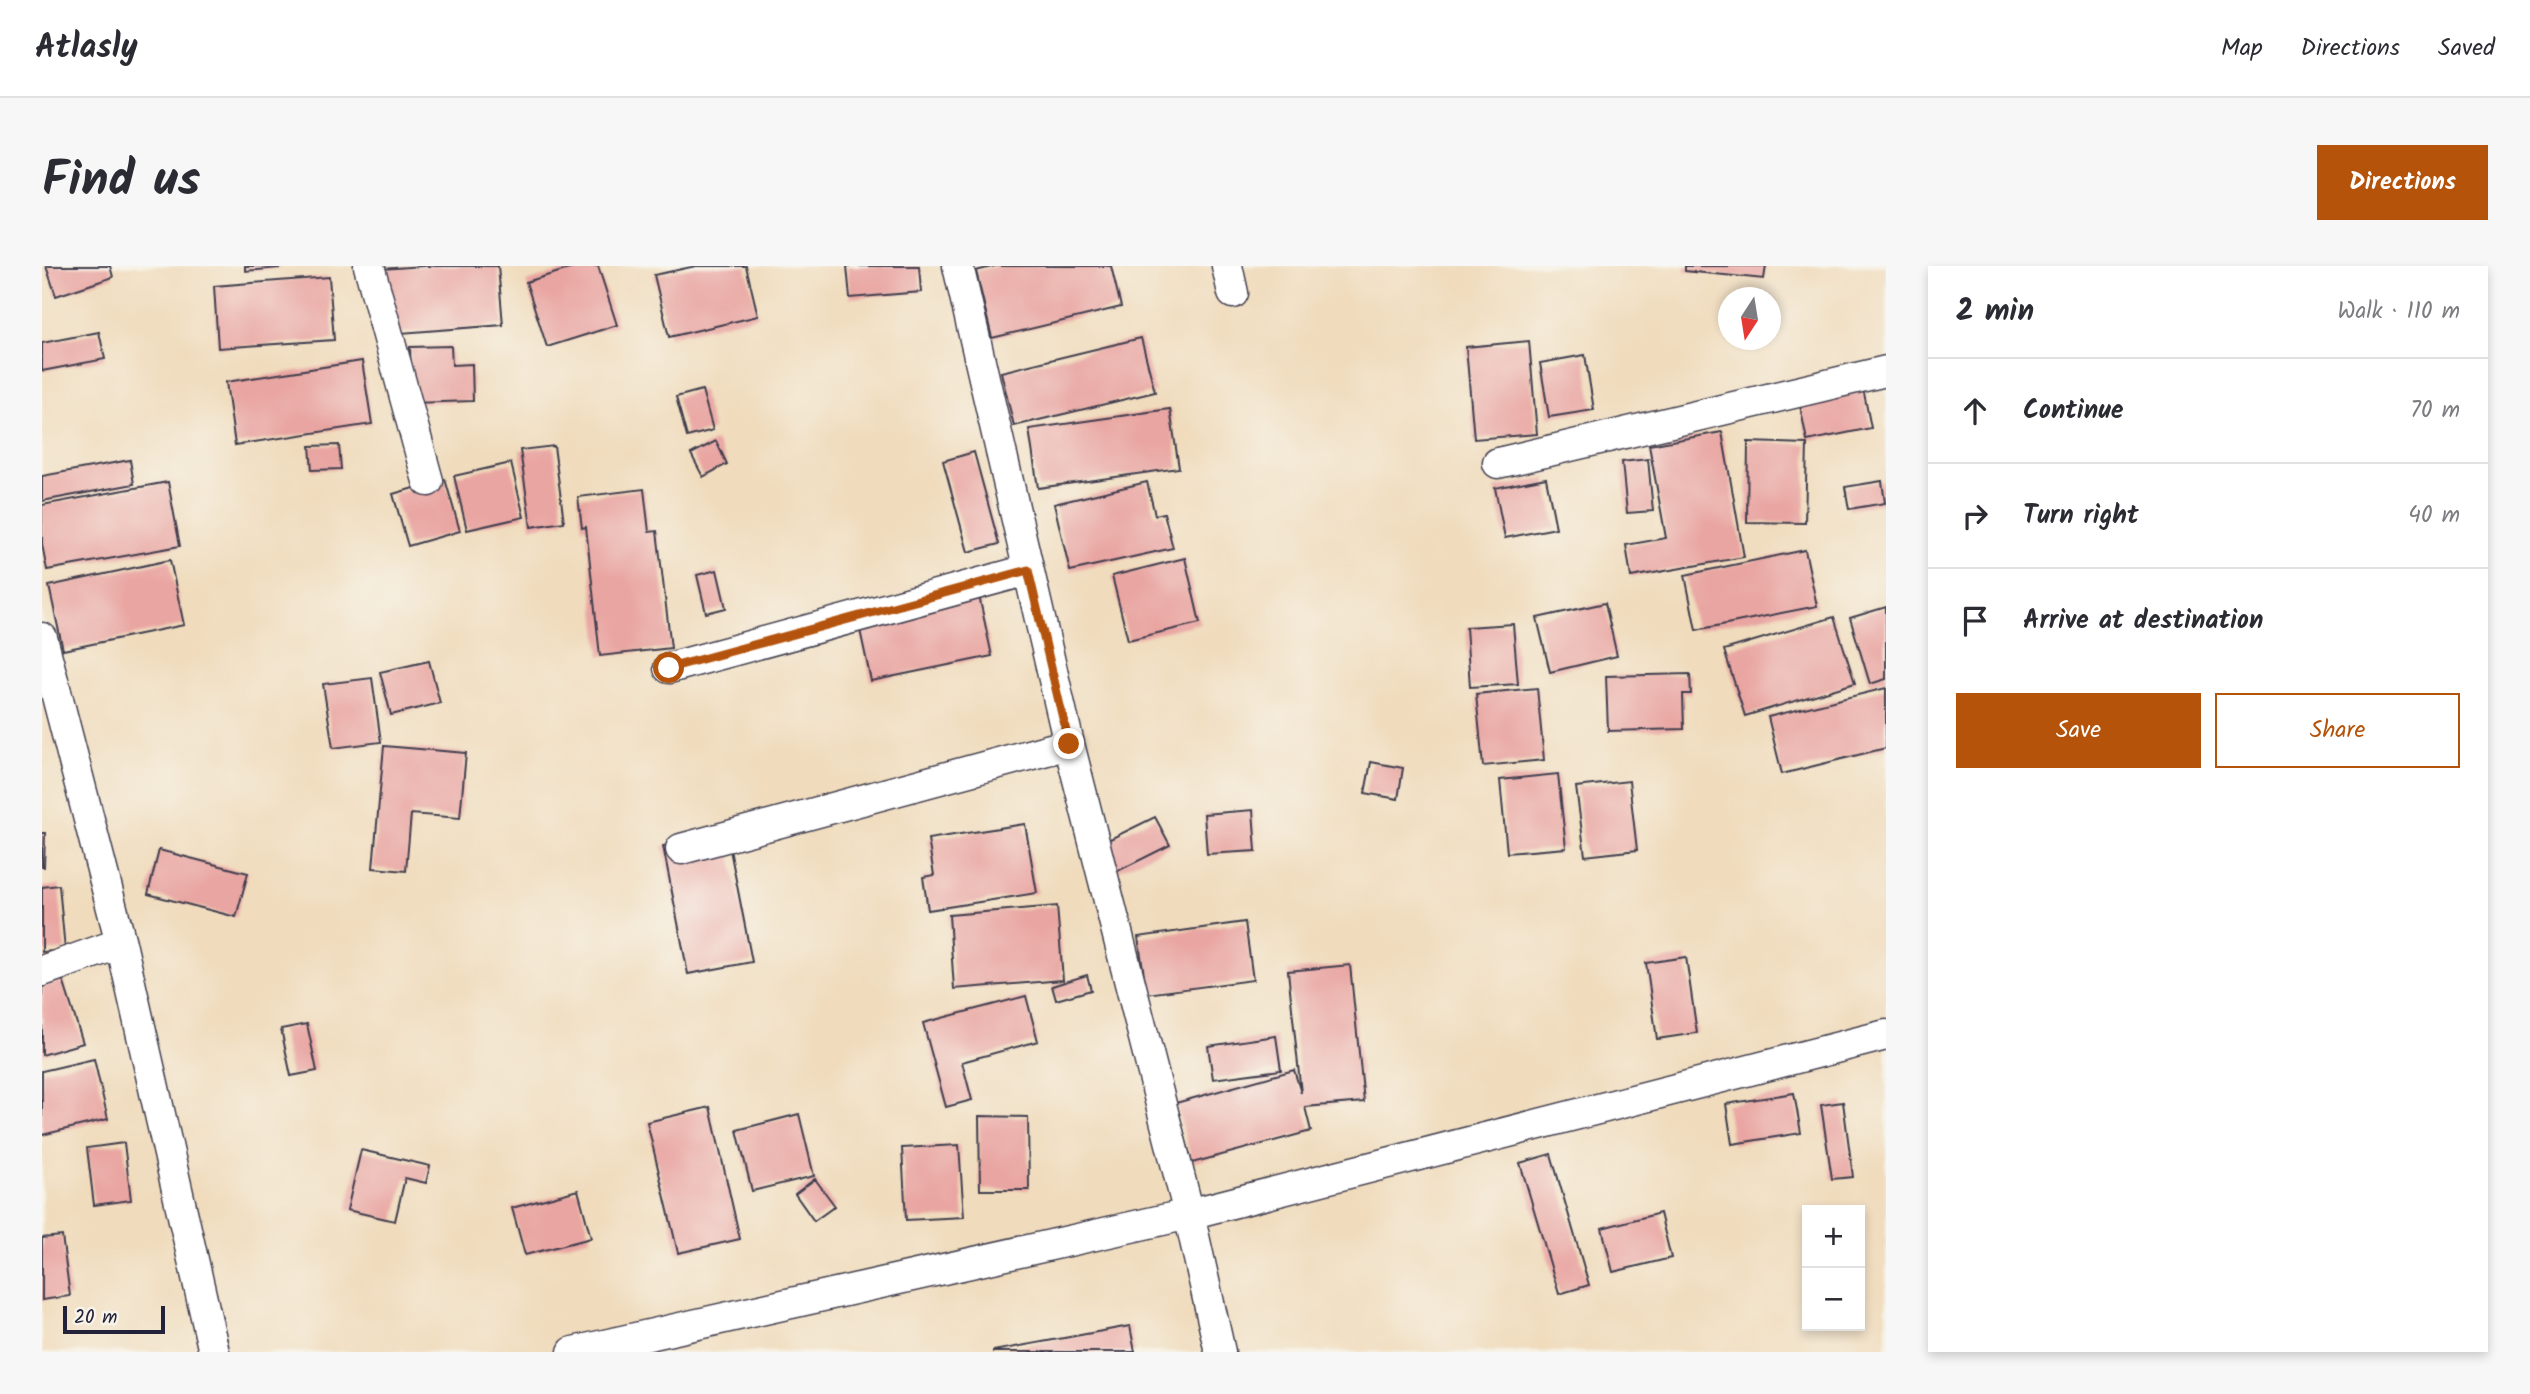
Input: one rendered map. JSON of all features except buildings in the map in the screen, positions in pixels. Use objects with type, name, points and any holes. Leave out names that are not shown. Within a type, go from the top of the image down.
[{"type":"street","points":[[369,266],[428,481]]},
{"type":"street","points":[[958,266],[1069,744],[1189,1214],[1220,1352]]},
{"type":"street","points":[[1498,463],[1886,371]]},
{"type":"street","points":[[669,668],[1028,570]]},
{"type":"street","points":[[42,638],[121,943],[214,1352]]},
{"type":"street","points":[[681,849],[1069,744]]},
{"type":"street","points":[[42,971],[121,943]]},
{"type":"street","points":[[573,1352],[1189,1214],[1886,1035]]},
{"type":"route","points":[[669,668],[1028,570],[1069,744]]}]
